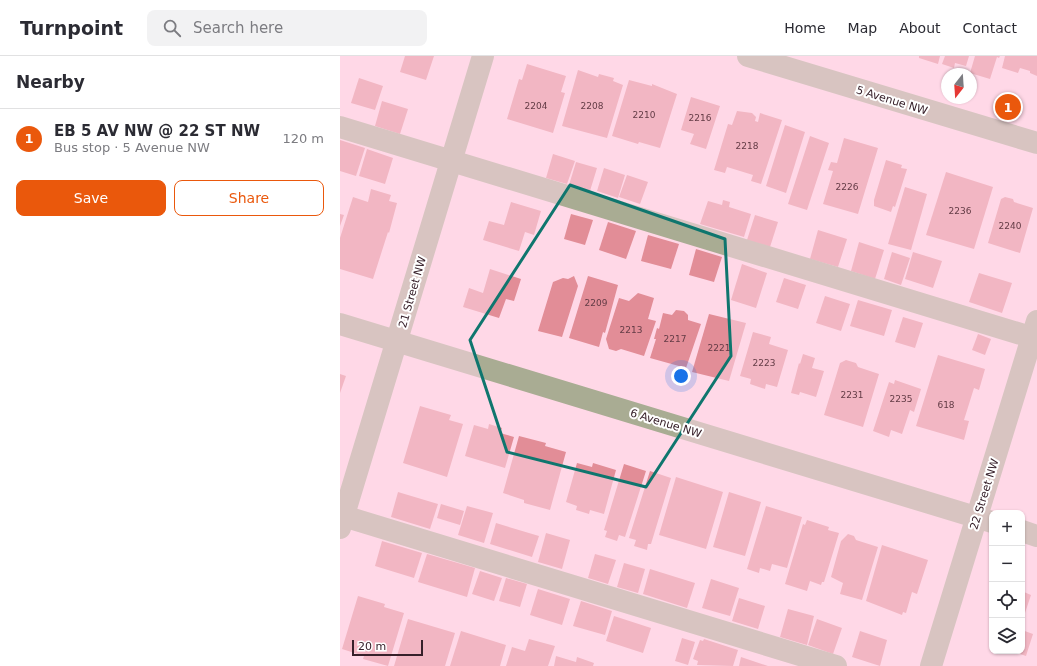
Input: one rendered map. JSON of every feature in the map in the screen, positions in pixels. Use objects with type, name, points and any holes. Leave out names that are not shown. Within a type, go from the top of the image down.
[{"type":"street","name":"21 Street NW","points":[[341,520],[397,342],[483,56]]},
{"type":"street","name":"5 Avenue NW","points":[[748,56],[1037,143]]},
{"type":"street","points":[[340,127],[1035,333]]},
{"type":"street","name":"6 Avenue NW","points":[[340,324],[984,520]]},
{"type":"street","name":"22 Street NW","points":[[931,666],[984,520],[1035,333]]},
{"type":"street","points":[[341,520],[836,666]]},
{"type":"street","points":[[1025,532],[1037,536]]},
{"type":"highlighted area","points":[[570,185],[725,239],[731,356],[646,487],[507,452],[470,340]]},
{"type":"building","points":[[405,56],[434,56],[426,80],[400,72]]},
{"type":"building","points":[[919,56],[940,56],[938,64],[919,58]]},
{"type":"building","points":[[945,56],[969,56],[966,66],[955,63],[954,68],[942,64]]},
{"type":"building","points":[[975,56],[1000,56],[999,58],[997,57],[990,79],[977,75],[977,68],[971,68]]},
{"type":"building","points":[[1005,56],[1037,56],[1037,76],[1030,73],[1030,71],[1020,68],[1018,73],[1002,68]]},
{"type":"building","points":[[527,64],[566,76],[561,92],[565,93],[553,133],[507,119],[519,79],[522,80]]},
{"type":"building","points":[[578,70],[598,77],[599,74],[614,78],[613,81],[623,85],[607,138],[562,126]]},
{"type":"building","points":[[359,78],[383,86],[375,110],[351,103]]},
{"type":"building","points":[[629,80],[652,86],[652,84],[677,94],[660,148],[639,142],[638,144],[612,136]]},
{"type":"building","points":[[691,97],[720,106],[706,149],[690,144],[694,134],[681,130]]},
{"type":"building","points":[[382,101],[408,109],[400,134],[375,126]]},
{"type":"building","points":[[737,111],[752,113],[756,117],[755,121],[758,122],[760,113],[782,120],[761,184],[751,181],[753,175],[727,167],[725,173],[714,170],[728,124],[732,125]]},
{"type":"building","points":[[785,125],[805,132],[786,193],[766,186]]},
{"type":"building","points":[[810,136],[829,143],[807,210],[788,204]]},
{"type":"building","points":[[844,138],[878,148],[858,214],[823,204],[833,171],[828,170],[831,162],[837,163]]},
{"type":"building","points":[[340,140],[365,148],[356,176],[340,171]]},
{"type":"building","points":[[367,149],[393,158],[385,184],[359,176]]},
{"type":"building","points":[[553,154],[575,161],[567,184],[546,178]]},
{"type":"building","points":[[886,160],[902,165],[901,168],[907,169],[895,207],[893,206],[891,212],[874,206],[874,200]]},
{"type":"building","points":[[576,162],[597,168],[590,191],[569,185]]},
{"type":"building","points":[[604,168],[625,175],[618,198],[597,191]]},
{"type":"building","points":[[946,172],[993,187],[974,249],[926,235]]},
{"type":"building","points":[[627,175],[648,182],[640,204],[619,197]]},
{"type":"building","points":[[905,187],[927,194],[911,250],[888,244]]},
{"type":"building","points":[[371,189],[391,195],[389,201],[397,203],[389,233],[388,232],[373,279],[340,269],[340,238],[353,197],[368,202]]},
{"type":"building","points":[[1005,197],[1013,199],[1014,202],[1033,208],[1020,253],[988,243],[1001,199]]},
{"type":"building","points":[[723,200],[730,202],[729,207],[751,214],[744,237],[700,224],[708,201],[722,205]]},
{"type":"building","points":[[511,202],[541,211],[534,235],[525,232],[519,251],[483,240],[489,221],[504,225]]},
{"type":"building","points":[[340,214],[344,215],[340,226]]},
{"type":"building","points":[[571,214],[593,220],[585,245],[564,239]]},
{"type":"building","points":[[755,215],[778,222],[770,247],[747,240]]},
{"type":"building","points":[[608,222],[636,231],[626,259],[599,250]]},
{"type":"building","points":[[818,230],[847,239],[838,267],[810,259]]},
{"type":"building","points":[[648,235],[679,244],[671,269],[641,261]]},
{"type":"building","points":[[859,242],[884,250],[875,279],[851,271]]},
{"type":"building","points":[[696,249],[722,257],[714,282],[689,275]]},
{"type":"building","points":[[892,252],[910,258],[901,285],[884,279]]},
{"type":"building","points":[[913,252],[942,261],[933,288],[905,279]]},
{"type":"building","points":[[742,264],[767,273],[756,308],[731,300]]},
{"type":"building","points":[[490,269],[521,279],[514,301],[506,299],[499,318],[463,307],[469,288],[483,293]]},
{"type":"building","points":[[979,273],[1012,283],[1002,313],[969,302]]},
{"type":"building","points":[[574,276],[578,286],[562,337],[538,331],[553,282],[563,278],[568,279]]},
{"type":"building","points":[[588,276],[618,285],[605,333],[603,332],[599,347],[569,338]]},
{"type":"building","points":[[784,278],[806,285],[798,309],[776,302]]},
{"type":"building","points":[[638,293],[654,298],[648,319],[656,321],[644,356],[621,349],[616,351],[609,349],[606,339],[619,298],[629,301]]},
{"type":"building","points":[[825,296],[850,304],[841,331],[816,323]]},
{"type":"building","points":[[858,300],[892,310],[884,336],[850,326]]},
{"type":"building","points":[[676,310],[684,311],[688,315],[688,320],[701,324],[686,368],[650,358],[656,339],[654,339],[657,328],[659,329],[663,313],[672,315]]},
{"type":"building","points":[[709,314],[746,323],[729,381],[692,372]]},
{"type":"building","points":[[903,317],[923,323],[915,348],[895,342]]},
{"type":"building","points":[[753,332],[771,337],[769,344],[788,350],[777,387],[766,384],[765,389],[750,384],[751,379],[740,376]]},
{"type":"building","points":[[978,334],[991,339],[985,355],[972,350]]},
{"type":"building","points":[[803,354],[815,358],[812,368],[824,371],[816,397],[800,392],[799,395],[791,393]]},
{"type":"building","points":[[938,355],[985,369],[979,390],[974,388],[964,420],[969,421],[964,440],[916,426]]},
{"type":"building","points":[[846,360],[856,363],[858,367],[879,374],[863,427],[824,415],[840,363]]},
{"type":"building","points":[[340,374],[346,376],[340,393]]},
{"type":"building","points":[[895,380],[921,389],[914,412],[910,410],[902,434],[891,430],[889,437],[873,431],[889,382],[894,384]]},
{"type":"building","points":[[420,406],[451,415],[449,420],[463,424],[447,477],[403,463]]},
{"type":"building","points":[[489,424],[502,428],[500,433],[514,437],[505,468],[465,456],[474,425],[488,429]]},
{"type":"building","points":[[519,436],[546,443],[545,446],[566,452],[550,510],[524,503],[524,500],[503,493]]},
{"type":"building","points":[[577,463],[592,467],[593,463],[616,470],[604,514],[590,510],[589,514],[576,510],[577,506],[566,502]]},
{"type":"building","points":[[624,464],[646,471],[625,537],[619,535],[617,541],[605,537],[607,531],[604,530]]},
{"type":"building","points":[[650,471],[671,478],[651,544],[648,544],[647,550],[634,546],[636,540],[629,538]]},
{"type":"building","points":[[676,477],[723,492],[706,549],[659,535]]},
{"type":"building","points":[[398,492],[438,504],[430,529],[391,517]]},
{"type":"building","points":[[729,492],[761,502],[745,556],[713,547]]},
{"type":"building","points":[[441,504],[464,511],[460,525],[437,518]]},
{"type":"building","points":[[467,506],[493,513],[484,543],[458,535]]},
{"type":"building","points":[[766,506],[802,517],[787,568],[772,564],[770,571],[760,568],[759,573],[747,569]]},
{"type":"building","points":[[807,520],[829,527],[828,530],[839,533],[824,582],[822,582],[821,585],[810,581],[807,591],[785,584],[803,524],[805,525]]},
{"type":"building","points":[[496,523],[539,536],[532,557],[490,544]]},
{"type":"building","points":[[546,533],[570,540],[562,569],[538,562]]},
{"type":"building","points":[[848,534],[854,536],[856,540],[878,547],[862,600],[840,594],[843,583],[831,577],[841,541]]},
{"type":"building","points":[[382,541],[422,553],[414,578],[375,566]]},
{"type":"building","points":[[882,545],[928,560],[917,594],[912,592],[906,613],[903,612],[902,615],[866,601]]},
{"type":"building","points":[[427,554],[475,568],[467,597],[418,582]]},
{"type":"building","points":[[595,554],[616,560],[608,584],[588,578]]},
{"type":"building","points":[[624,563],[645,569],[638,593],[617,587]]},
{"type":"building","points":[[650,569],[695,583],[687,608],[643,594]]},
{"type":"building","points":[[480,571],[502,578],[494,601],[472,594]]},
{"type":"building","points":[[506,578],[527,584],[520,607],[499,601]]},
{"type":"building","points":[[711,579],[739,588],[730,616],[702,608]]},
{"type":"building","points":[[538,589],[570,599],[562,625],[530,615]]},
{"type":"building","points":[[1025,592],[1031,595],[1025,613]]},
{"type":"building","points":[[358,596],[385,604],[384,607],[404,613],[388,666],[363,659],[364,656],[342,649]]},
{"type":"building","points":[[739,598],[765,606],[758,629],[732,621]]},
{"type":"building","points":[[581,601],[612,611],[605,635],[573,626]]},
{"type":"building","points":[[788,609],[814,616],[807,645],[780,637]]},
{"type":"building","points":[[614,616],[651,628],[643,653],[606,641]]},
{"type":"building","points":[[408,619],[455,633],[445,666],[394,666]]},
{"type":"building","points":[[817,619],[842,628],[833,654],[808,645]]},
{"type":"building","points":[[461,631],[506,645],[500,666],[450,666]]},
{"type":"building","points":[[860,631],[887,640],[880,666],[852,657]]},
{"type":"building","points":[[1025,631],[1033,634],[1026,656],[1020,654],[1025,654]]},
{"type":"building","points":[[682,638],[695,642],[688,665],[675,661]]},
{"type":"building","points":[[529,639],[555,646],[548,666],[506,666],[512,647],[525,651]]},
{"type":"building","points":[[704,639],[738,650],[733,666],[697,665],[698,661],[693,659],[700,640],[703,641]]},
{"type":"building","points":[[556,656],[576,662],[577,657],[594,663],[593,666],[554,666]]},
{"type":"building","points":[[741,657],[768,666],[739,666]]},
{"type":"place","name":"EB 5 AV NW @ 22 ST NW","points":[[1008,107]]}]
